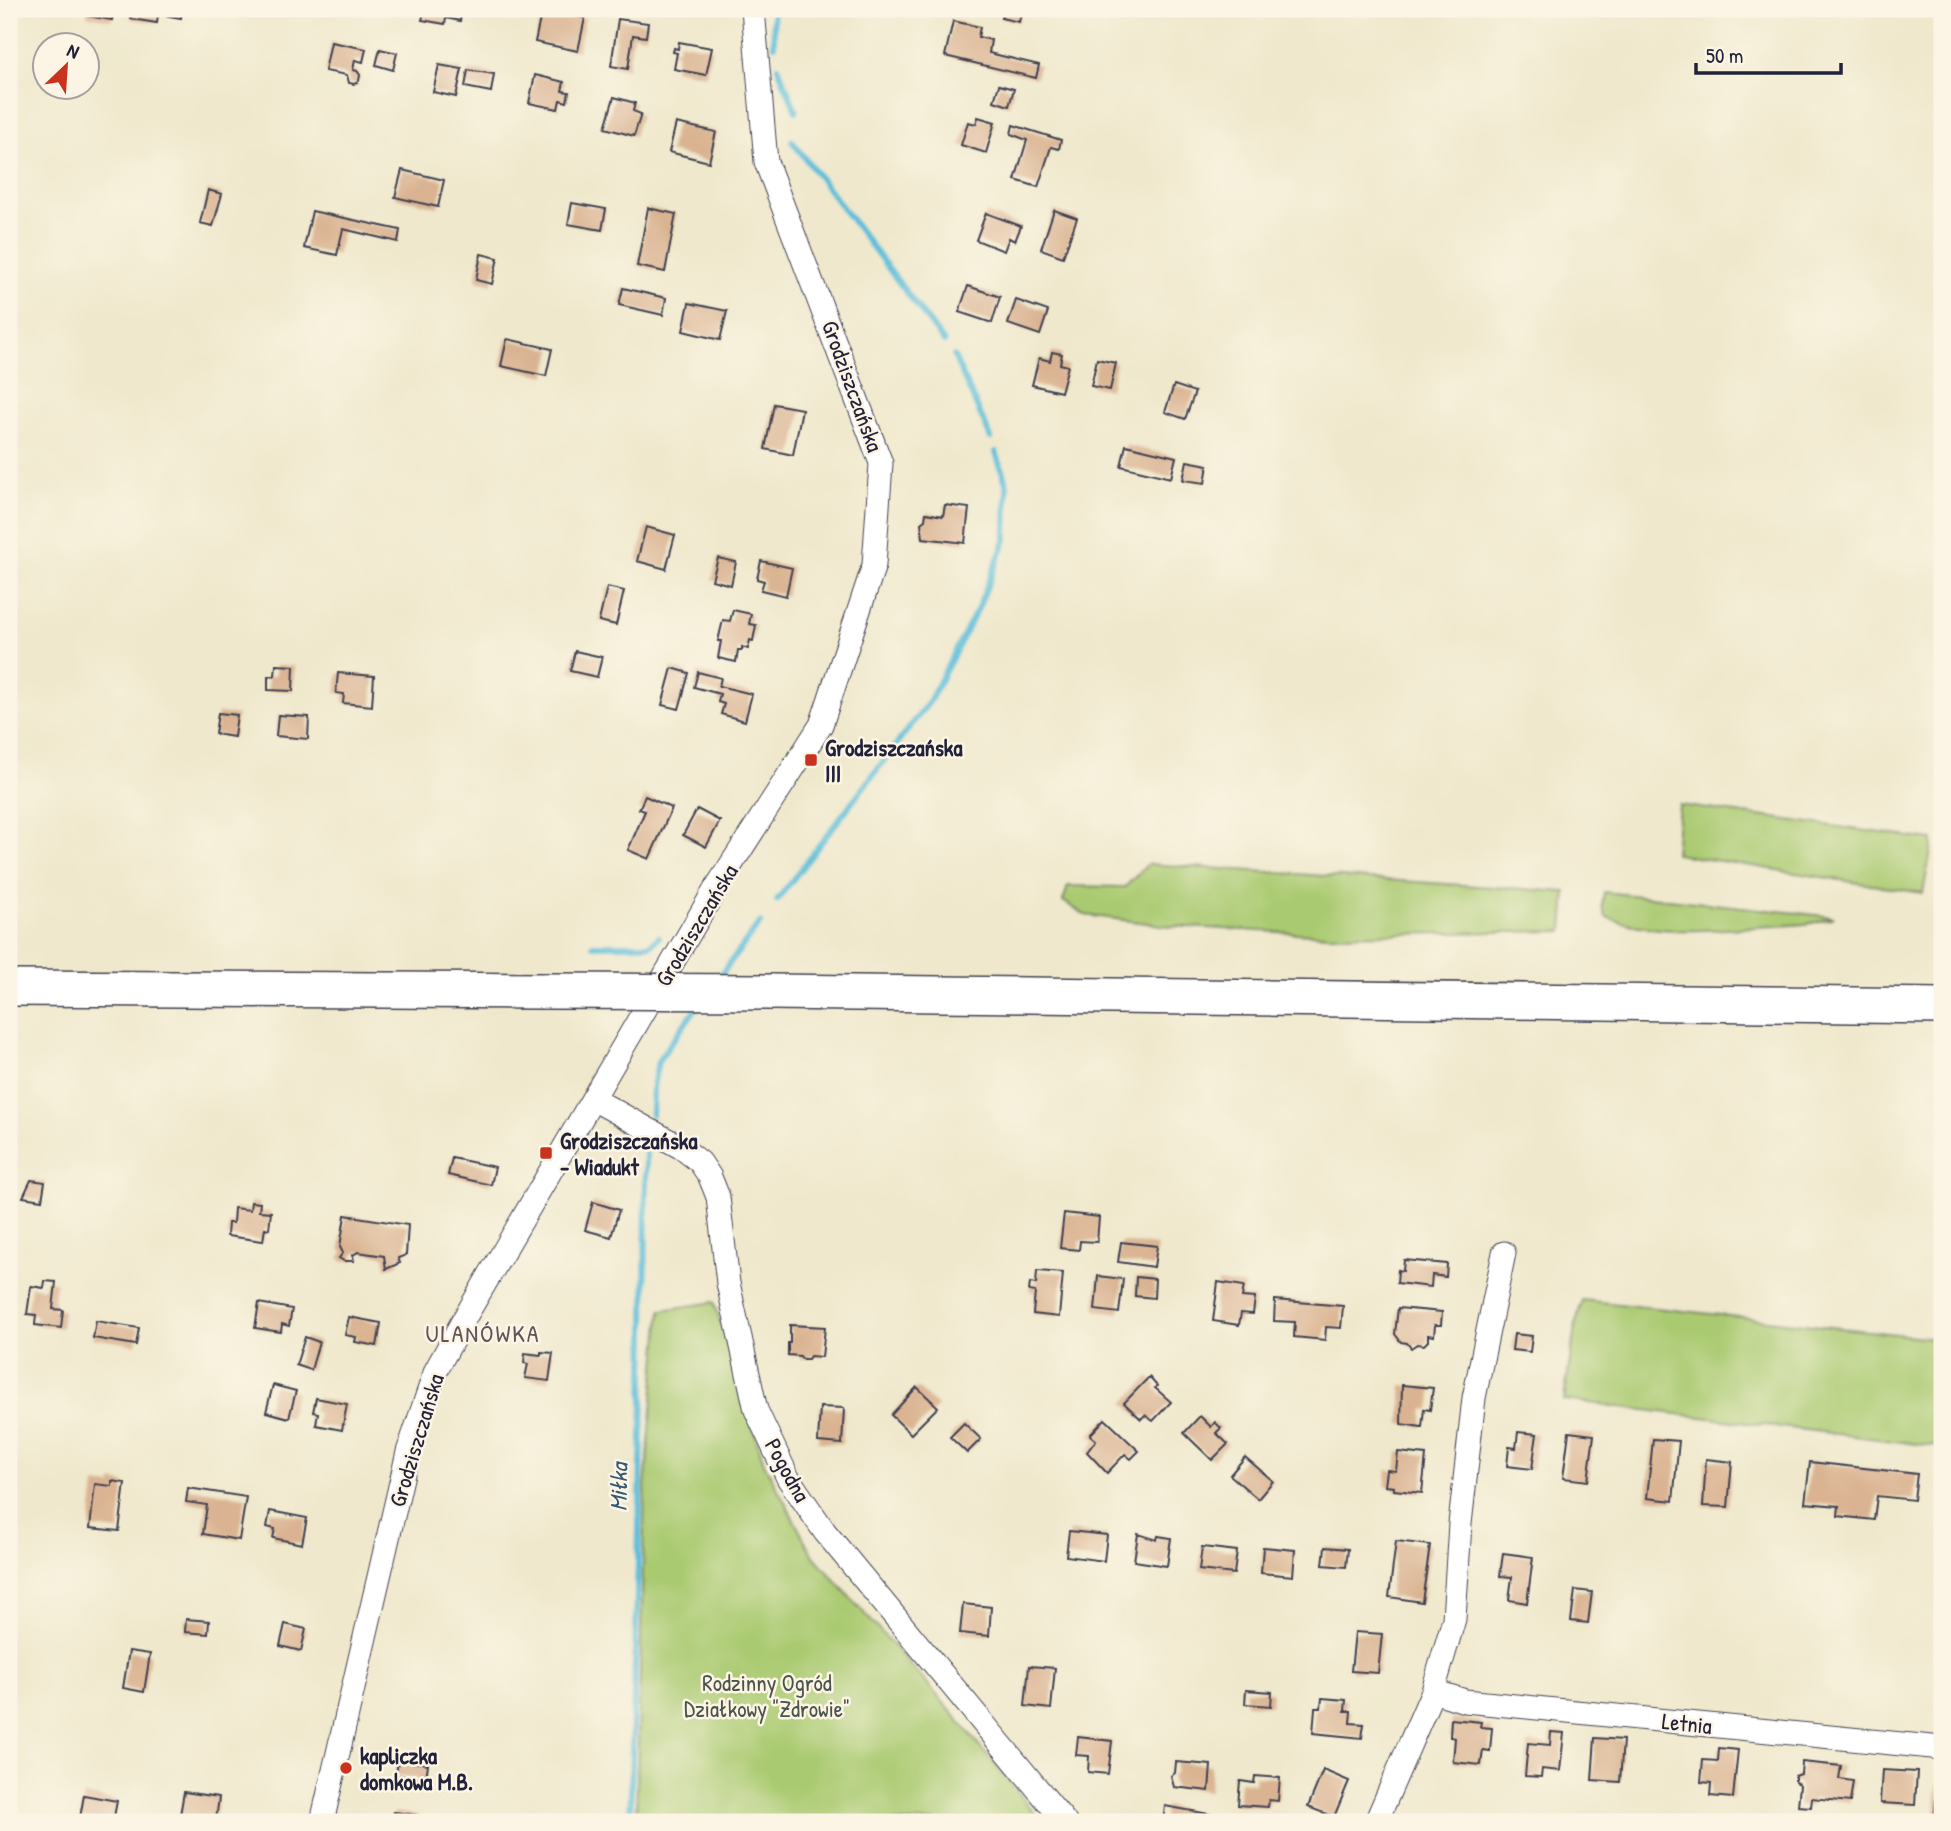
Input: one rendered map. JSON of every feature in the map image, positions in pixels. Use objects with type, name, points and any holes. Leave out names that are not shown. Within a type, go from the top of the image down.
[{"type":"main road","points":[[9,988],[770,992],[1942,1006]]},
{"type":"street","name":"Grodziszczańska","points":[[322,1822],[408,1452],[432,1382],[464,1319],[716,888],[821,725],[874,565],[881,463],[836,338],[766,162],[753,9]]},
{"type":"street","name":"Pogodna","points":[[593,1099],[681,1148],[700,1162],[718,1197],[728,1283],[756,1410],[788,1478],[825,1532],[1065,1822]]},
{"type":"street","points":[[1376,1822],[1433,1691],[1454,1619],[1460,1524],[1475,1398],[1504,1253]]},
{"type":"street","name":"Letnia","points":[[1433,1691],[1465,1701],[1942,1748]]},
{"type":"green space","points":[[1679,805],[1933,840],[1923,893],[1675,854]]},
{"type":"green space","points":[[1148,864],[1566,892],[1563,931],[1330,935],[1170,926],[1085,915],[1063,901],[1068,886],[1125,887]]},
{"type":"green space","points":[[1604,892],[1834,917],[1795,925],[1698,930],[1642,927],[1606,917],[1602,906]]},
{"type":"green space","points":[[1582,1300],[1942,1339],[1942,1447],[1564,1400],[1575,1327]]},
{"type":"green space","name":"Rodzinny Ogród Działkowy \"Zdrowie\"","points":[[714,1302],[764,1463],[812,1554],[956,1717],[1042,1822],[636,1822],[645,1487],[661,1310]]},
{"type":"building","points":[[88,9],[114,9],[112,20],[87,16]]},
{"type":"building","points":[[132,9],[182,9],[181,18],[158,14],[157,23],[131,19]]},
{"type":"building","points":[[425,9],[462,9],[460,21],[446,18],[445,24],[422,20]]},
{"type":"building","points":[[542,9],[585,18],[578,51],[535,42]]},
{"type":"building","points":[[1004,9],[1022,9],[1019,22],[1001,18]]},
{"type":"building","points":[[618,19],[648,23],[646,37],[633,35],[628,69],[611,66]]},
{"type":"building","points":[[953,21],[980,27],[978,37],[991,40],[989,53],[1039,65],[1036,78],[945,56]]},
{"type":"building","points":[[331,42],[366,49],[363,62],[355,60],[353,70],[360,75],[359,81],[349,83],[347,75],[325,71]]},
{"type":"building","points":[[679,42],[712,48],[706,75],[674,69],[677,53],[673,52],[674,48],[678,49]]},
{"type":"building","points":[[380,49],[397,53],[393,70],[376,65]]},
{"type":"building","points":[[439,65],[462,69],[456,97],[433,92]]},
{"type":"building","points":[[468,70],[494,74],[491,92],[465,87]]},
{"type":"building","points":[[535,75],[564,82],[562,91],[569,92],[567,102],[560,100],[558,109],[529,103]]},
{"type":"building","points":[[999,85],[1014,89],[1009,106],[994,101]]},
{"type":"building","points":[[614,97],[635,103],[633,111],[641,114],[634,136],[605,128]]},
{"type":"building","points":[[978,117],[995,122],[986,153],[961,145],[968,122],[976,124]]},
{"type":"building","points":[[676,123],[716,132],[709,162],[669,152]]},
{"type":"building","points":[[1013,125],[1061,140],[1059,149],[1051,147],[1038,187],[1015,180],[1027,140],[1011,134]]},
{"type":"building","points":[[402,170],[444,180],[438,207],[395,197]]},
{"type":"building","points":[[208,190],[222,194],[213,226],[200,223]]},
{"type":"building","points":[[572,203],[606,209],[602,230],[568,224]]},
{"type":"building","points":[[648,208],[676,214],[665,272],[637,266]]},
{"type":"building","points":[[1054,210],[1077,218],[1063,257],[1041,249]]},
{"type":"building","points":[[312,211],[400,230],[398,242],[343,229],[337,255],[304,248]]},
{"type":"building","points":[[986,213],[1021,226],[1015,241],[1009,238],[1004,251],[976,240]]},
{"type":"building","points":[[481,254],[498,258],[492,284],[476,280]]},
{"type":"building","points":[[968,286],[1000,297],[992,323],[959,312]]},
{"type":"building","points":[[623,288],[666,298],[663,315],[619,305]]},
{"type":"building","points":[[1016,300],[1048,311],[1040,335],[1008,324]]},
{"type":"building","points":[[689,303],[727,311],[720,340],[683,331]]},
{"type":"building","points":[[507,339],[552,349],[546,376],[501,366]]},
{"type":"building","points":[[1052,352],[1062,354],[1060,364],[1068,366],[1061,392],[1032,385],[1039,358],[1050,361]]},
{"type":"building","points":[[1097,359],[1116,363],[1110,390],[1091,386]]},
{"type":"building","points":[[1174,385],[1195,392],[1185,419],[1165,412]]},
{"type":"building","points":[[774,404],[802,409],[793,455],[765,449]]},
{"type":"building","points":[[1126,445],[1176,457],[1171,478],[1121,466]]},
{"type":"building","points":[[1187,461],[1208,465],[1205,483],[1183,480]]},
{"type":"building","points":[[945,505],[969,508],[965,543],[923,538],[921,523],[925,520],[926,513],[943,516]]},
{"type":"building","points":[[646,527],[675,535],[666,569],[637,561]]},
{"type":"building","points":[[718,558],[736,562],[731,585],[712,580]]},
{"type":"building","points":[[761,561],[792,568],[786,596],[761,590],[764,581],[757,579]]},
{"type":"building","points":[[607,587],[624,591],[616,625],[599,621]]},
{"type":"building","points":[[733,610],[751,614],[749,624],[756,625],[753,641],[750,640],[748,649],[742,647],[742,650],[738,650],[736,662],[718,658],[721,641],[718,641],[723,620],[730,621]]},
{"type":"building","points":[[575,651],[602,657],[597,677],[570,671]]},
{"type":"building","points":[[276,665],[294,666],[293,691],[268,690],[268,676],[275,676]]},
{"type":"building","points":[[672,668],[689,673],[679,709],[662,705]]},
{"type":"building","points":[[698,672],[721,678],[719,686],[752,694],[745,721],[721,714],[724,704],[718,702],[720,694],[694,687]]},
{"type":"building","points":[[338,673],[374,676],[372,706],[343,703],[344,694],[336,693]]},
{"type":"building","points":[[218,713],[237,715],[234,737],[215,734]]},
{"type":"building","points":[[278,715],[309,717],[308,739],[276,736]]},
{"type":"building","points":[[645,796],[672,808],[649,859],[628,850],[645,811],[639,809]]},
{"type":"building","points":[[697,809],[720,821],[706,847],[683,835]]},
{"type":"building","points":[[452,1158],[495,1167],[491,1185],[448,1175]]},
{"type":"building","points":[[31,1180],[45,1182],[42,1200],[23,1197]]},
{"type":"building","points":[[251,1202],[260,1203],[259,1211],[271,1212],[269,1229],[265,1228],[263,1241],[227,1236],[228,1223],[233,1223],[234,1208],[250,1210]]},
{"type":"building","points":[[593,1202],[619,1210],[611,1237],[585,1230]]},
{"type":"building","points":[[1064,1213],[1099,1217],[1097,1242],[1080,1241],[1079,1250],[1060,1248]]},
{"type":"building","points":[[345,1215],[408,1225],[406,1255],[398,1258],[400,1263],[386,1269],[384,1256],[358,1252],[353,1255],[354,1261],[339,1258],[343,1253],[340,1247]]},
{"type":"building","points":[[1121,1242],[1157,1246],[1154,1267],[1118,1262]]},
{"type":"building","points":[[1404,1260],[1447,1264],[1446,1277],[1432,1275],[1431,1287],[1397,1283],[1398,1270],[1403,1271]]},
{"type":"building","points":[[1037,1271],[1063,1273],[1059,1317],[1033,1314],[1035,1292],[1029,1291],[1030,1283],[1036,1284]]},
{"type":"building","points":[[1098,1276],[1123,1279],[1119,1313],[1095,1310]]},
{"type":"building","points":[[1136,1277],[1155,1279],[1154,1298],[1135,1296]]},
{"type":"building","points":[[45,1281],[56,1282],[53,1309],[63,1310],[61,1328],[35,1325],[36,1315],[27,1314],[31,1286],[44,1288]]},
{"type":"building","points":[[1218,1282],[1244,1286],[1242,1297],[1255,1298],[1253,1314],[1241,1313],[1239,1325],[1213,1321]]},
{"type":"building","points":[[1275,1300],[1343,1306],[1341,1328],[1326,1327],[1325,1340],[1294,1337],[1295,1322],[1274,1321]]},
{"type":"building","points":[[259,1303],[292,1309],[289,1326],[282,1324],[281,1332],[255,1328]]},
{"type":"building","points":[[1398,1308],[1442,1312],[1441,1325],[1435,1325],[1434,1336],[1428,1335],[1428,1341],[1424,1345],[1417,1344],[1411,1348],[1395,1334]]},
{"type":"building","points":[[349,1317],[381,1323],[377,1346],[355,1342],[356,1337],[345,1335]]},
{"type":"building","points":[[96,1321],[139,1328],[136,1345],[93,1338]]},
{"type":"building","points":[[790,1325],[825,1327],[822,1357],[810,1356],[808,1359],[802,1359],[800,1356],[788,1355]]},
{"type":"building","points":[[1514,1334],[1532,1336],[1530,1352],[1512,1350]]},
{"type":"building","points":[[305,1337],[319,1342],[311,1370],[296,1365]]},
{"type":"building","points":[[541,1352],[553,1353],[549,1381],[525,1378],[528,1364],[524,1363],[525,1353],[541,1355]]},
{"type":"building","points":[[1149,1377],[1157,1386],[1155,1388],[1171,1402],[1153,1421],[1145,1415],[1141,1419],[1124,1403]]},
{"type":"building","points":[[273,1385],[296,1391],[289,1418],[266,1412]]},
{"type":"building","points":[[1402,1385],[1433,1388],[1430,1410],[1424,1409],[1422,1427],[1401,1424]]},
{"type":"building","points":[[917,1387],[938,1407],[911,1434],[891,1415]]},
{"type":"building","points":[[316,1398],[347,1404],[342,1430],[316,1425],[318,1413],[313,1412]]},
{"type":"building","points":[[820,1407],[844,1408],[842,1444],[818,1442]]},
{"type":"building","points":[[1200,1416],[1211,1427],[1215,1422],[1221,1428],[1216,1433],[1228,1444],[1212,1460],[1184,1433]]},
{"type":"building","points":[[1105,1419],[1139,1451],[1131,1459],[1125,1454],[1107,1473],[1087,1452],[1096,1440],[1090,1435]]},
{"type":"building","points":[[964,1423],[981,1439],[967,1453],[950,1437]]},
{"type":"building","points":[[1518,1432],[1537,1434],[1532,1469],[1507,1466],[1509,1447],[1516,1448]]},
{"type":"building","points":[[1569,1432],[1594,1435],[1588,1481],[1563,1478]]},
{"type":"building","points":[[1653,1439],[1679,1441],[1673,1501],[1647,1498]]},
{"type":"building","points":[[1398,1452],[1426,1455],[1422,1493],[1394,1490],[1394,1487],[1385,1486],[1387,1470],[1396,1471]]},
{"type":"building","points":[[1245,1457],[1273,1481],[1258,1499],[1230,1475]]},
{"type":"building","points":[[1706,1459],[1732,1462],[1728,1507],[1703,1506]]},
{"type":"building","points":[[1810,1462],[1917,1474],[1914,1500],[1877,1496],[1874,1520],[1838,1516],[1839,1506],[1805,1503]]},
{"type":"building","points":[[112,1481],[125,1483],[119,1531],[90,1528],[95,1484],[112,1486]]},
{"type":"building","points":[[188,1488],[246,1497],[239,1540],[203,1534],[207,1505],[186,1502]]},
{"type":"building","points":[[270,1511],[307,1518],[302,1544],[273,1538],[275,1529],[267,1527]]},
{"type":"building","points":[[1069,1531],[1107,1535],[1104,1561],[1066,1556]]},
{"type":"building","points":[[1138,1534],[1157,1540],[1158,1536],[1171,1538],[1167,1566],[1134,1561]]},
{"type":"building","points":[[1396,1541],[1430,1545],[1422,1602],[1389,1597]]},
{"type":"building","points":[[1202,1547],[1237,1551],[1234,1574],[1199,1570]]},
{"type":"building","points":[[1263,1547],[1295,1550],[1293,1576],[1261,1573]]},
{"type":"building","points":[[1325,1547],[1348,1549],[1346,1567],[1323,1565]]},
{"type":"building","points":[[1503,1553],[1533,1557],[1527,1603],[1509,1600],[1512,1577],[1500,1576]]},
{"type":"building","points":[[1575,1590],[1592,1592],[1588,1623],[1571,1621]]},
{"type":"building","points":[[963,1604],[991,1607],[989,1636],[960,1633]]},
{"type":"building","points":[[186,1619],[209,1621],[208,1634],[185,1632]]},
{"type":"building","points":[[285,1624],[306,1629],[301,1651],[280,1646]]},
{"type":"building","points":[[1355,1632],[1382,1634],[1378,1673],[1351,1671]]},
{"type":"building","points":[[129,1651],[150,1654],[144,1692],[123,1688]]},
{"type":"building","points":[[1029,1666],[1055,1668],[1051,1709],[1025,1706]]},
{"type":"building","points":[[1246,1690],[1272,1692],[1271,1706],[1245,1704]]},
{"type":"building","points":[[1322,1698],[1346,1700],[1345,1711],[1351,1711],[1350,1723],[1364,1724],[1362,1738],[1313,1733],[1315,1708],[1321,1708]]},
{"type":"building","points":[[1451,1719],[1481,1722],[1480,1727],[1492,1728],[1490,1751],[1483,1750],[1481,1765],[1453,1762],[1455,1738],[1450,1737]]},
{"type":"building","points":[[1551,1732],[1564,1733],[1560,1771],[1542,1769],[1541,1777],[1525,1776],[1528,1743],[1550,1745]]},
{"type":"building","points":[[1078,1737],[1112,1741],[1108,1774],[1088,1772],[1089,1756],[1076,1755]]},
{"type":"building","points":[[1595,1738],[1623,1740],[1620,1782],[1592,1780]]},
{"type":"building","points":[[1719,1748],[1738,1750],[1733,1798],[1710,1796],[1711,1783],[1701,1782],[1703,1760],[1718,1761]]},
{"type":"building","points":[[398,1760],[428,1764],[425,1785],[416,1784],[418,1778],[396,1775]]},
{"type":"building","points":[[1176,1762],[1211,1765],[1209,1791],[1174,1787],[1171,1776],[1175,1773]]},
{"type":"building","points":[[1802,1762],[1841,1766],[1839,1779],[1853,1781],[1850,1802],[1812,1798],[1811,1807],[1798,1806],[1800,1785],[1795,1781],[1795,1776],[1801,1774]]},
{"type":"building","points":[[1323,1770],[1349,1781],[1334,1817],[1308,1807]]},
{"type":"building","points":[[1882,1770],[1917,1772],[1915,1805],[1880,1803]]},
{"type":"building","points":[[1255,1776],[1280,1778],[1278,1801],[1269,1800],[1268,1807],[1238,1805],[1240,1781],[1254,1783]]},
{"type":"building","points":[[1937,1784],[1942,1785],[1942,1822],[1934,1822]]},
{"type":"building","points":[[184,1792],[219,1797],[216,1820],[180,1815]]},
{"type":"building","points":[[84,1795],[117,1801],[113,1822],[80,1818]]},
{"type":"building","points":[[1165,1806],[1209,1814],[1208,1822],[1163,1822]]},
{"type":"building","points":[[394,1812],[418,1815],[417,1822],[392,1822]]},
{"type":"waterway","points":[[773,9],[774,45]]},
{"type":"waterway","points":[[778,67],[796,111]]},
{"type":"waterway","points":[[792,141],[944,342]]},
{"type":"waterway","points":[[954,356],[991,438]]},
{"type":"waterway","points":[[777,900],[929,702],[978,608],[1006,539],[1007,486],[996,452]]},
{"type":"waterway","points":[[716,981],[760,923]]},
{"type":"waterway","points":[[593,945],[650,945],[659,937]]},
{"type":"waterway","points":[[652,1114],[658,1061],[699,1004]]},
{"type":"waterway","name":"Miłka","points":[[630,1822],[645,1337],[646,1154]]},
{"type":"place","name":"Grodziszczańska III","points":[[811,760]]},
{"type":"place","name":"Grodziszczańska - Wiadukt","points":[[546,1153]]},
{"type":"place","name":"kapliczka domkowa M.B.","points":[[346,1768]]},
{"type":"district","name":"ULANÓWKA","points":[[483,1333]]}]
